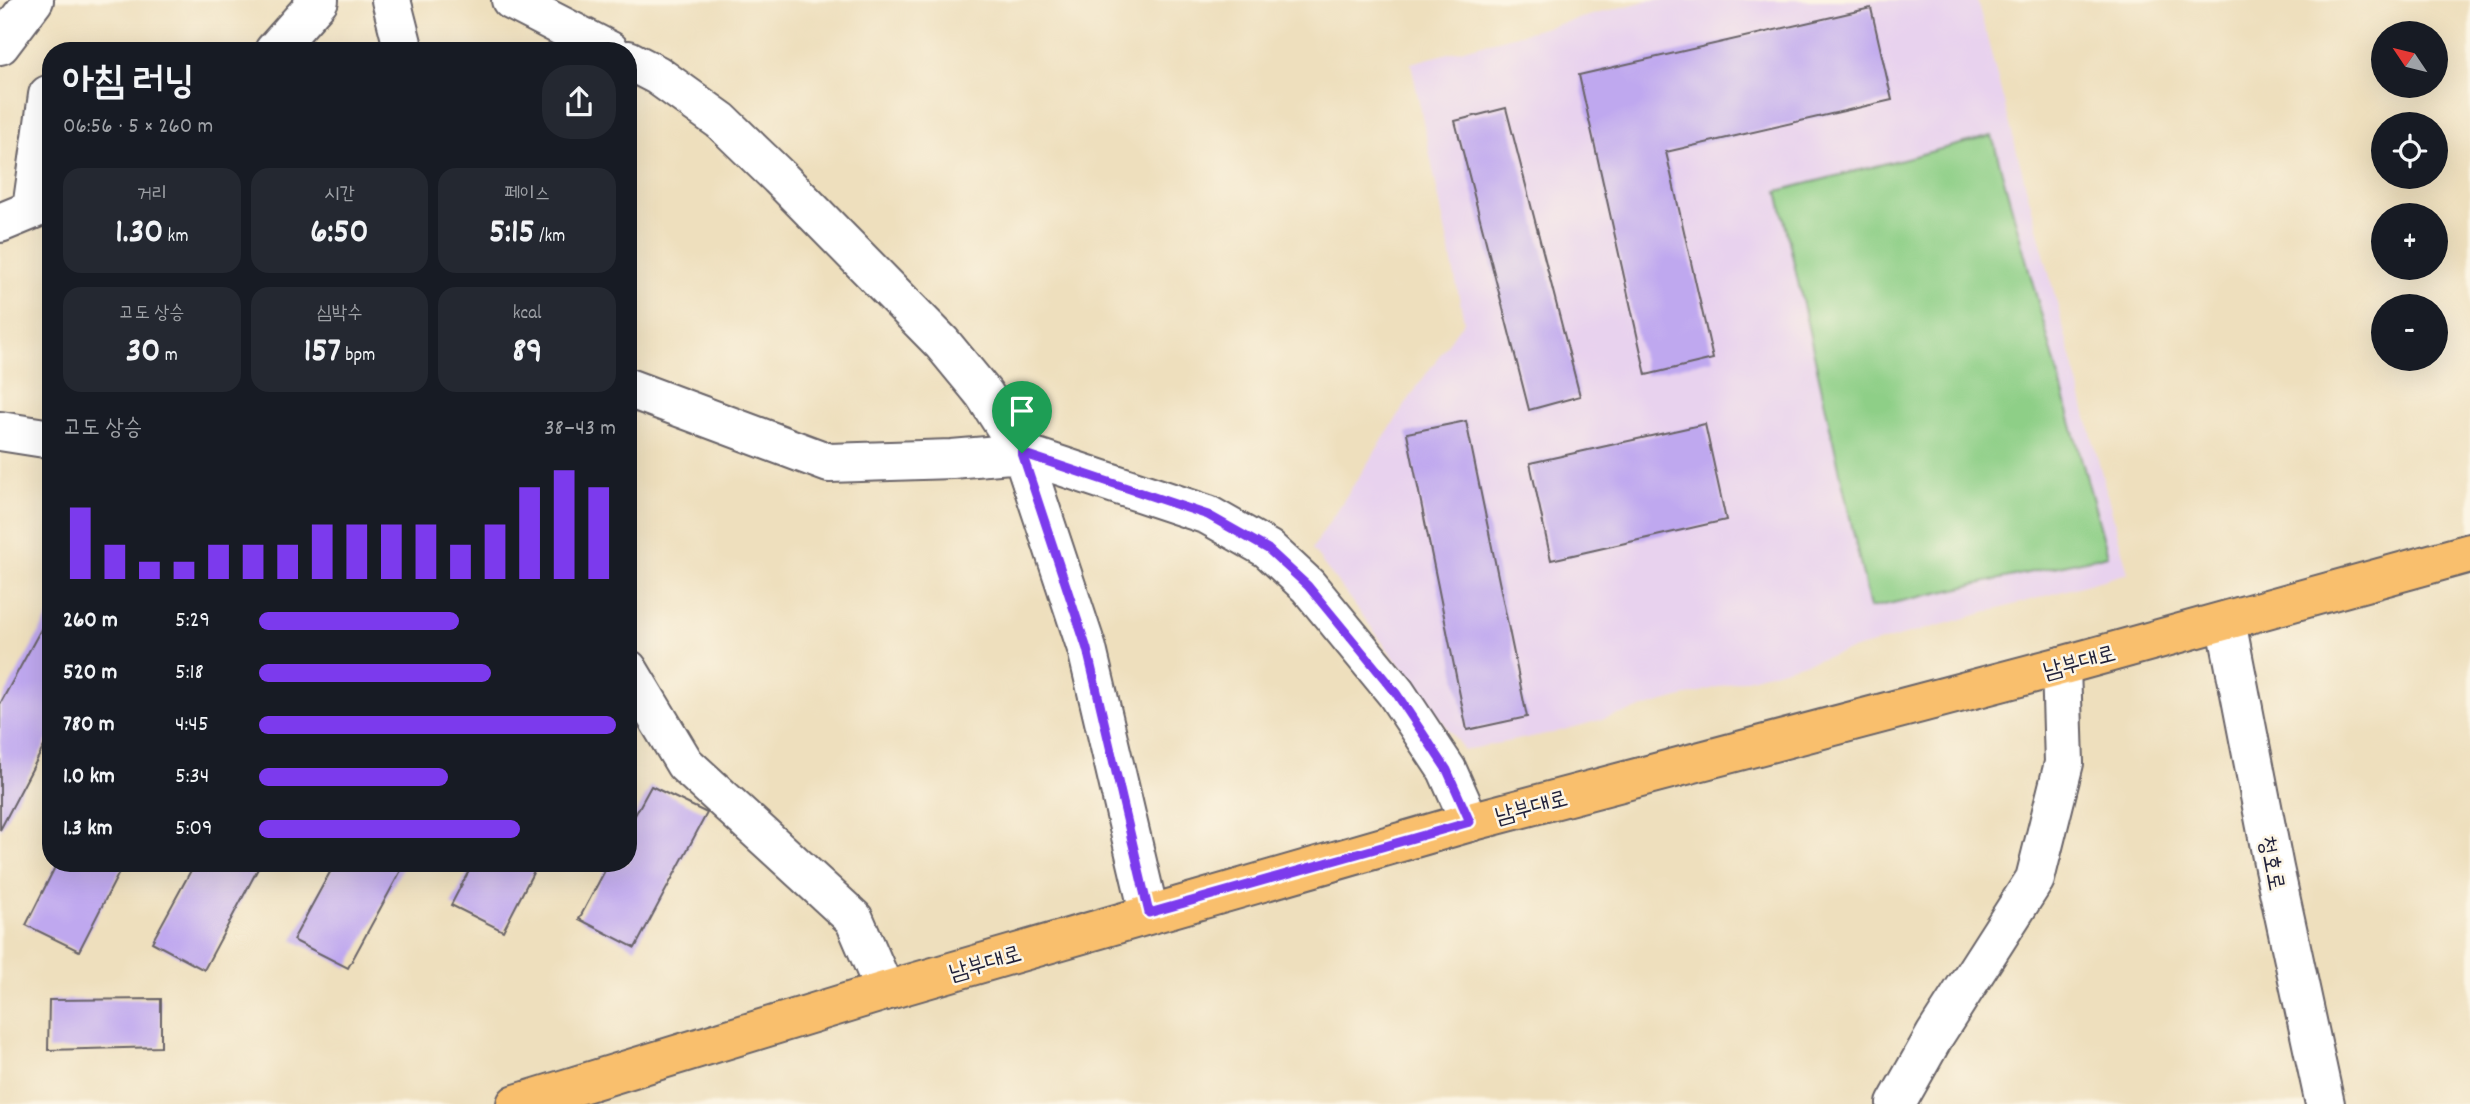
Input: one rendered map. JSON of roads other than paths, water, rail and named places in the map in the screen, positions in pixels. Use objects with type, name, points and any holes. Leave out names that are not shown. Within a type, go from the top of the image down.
[{"type":"main road","name":"남부대로","points":[[516,1104],[885,991],[1470,822],[2061,666],[2470,553]]},
{"type":"street","points":[[0,44],[34,0]]},
{"type":"street","points":[[282,42],[320,0]]},
{"type":"street","points":[[391,0],[402,42]]},
{"type":"street","points":[[511,0],[593,42]]},
{"type":"street","points":[[637,65],[657,75],[721,121],[779,177],[942,343],[984,394],[1022,453],[1087,649],[1149,913]]},
{"type":"street","points":[[28,211],[42,130]]},
{"type":"street","points":[[637,391],[829,463],[1022,453],[1208,515],[1268,549],[1308,586],[1396,693],[1447,770],[1470,822]]},
{"type":"street","points":[[0,431],[42,438]]},
{"type":"street","name":"청호로","points":[[2227,621],[2274,868],[2325,1104]]},
{"type":"street","points":[[1896,1104],[1935,1035],[2035,879],[2064,762],[2061,666]]},
{"type":"street","points":[[637,684],[685,765],[855,919],[885,991]]}]
